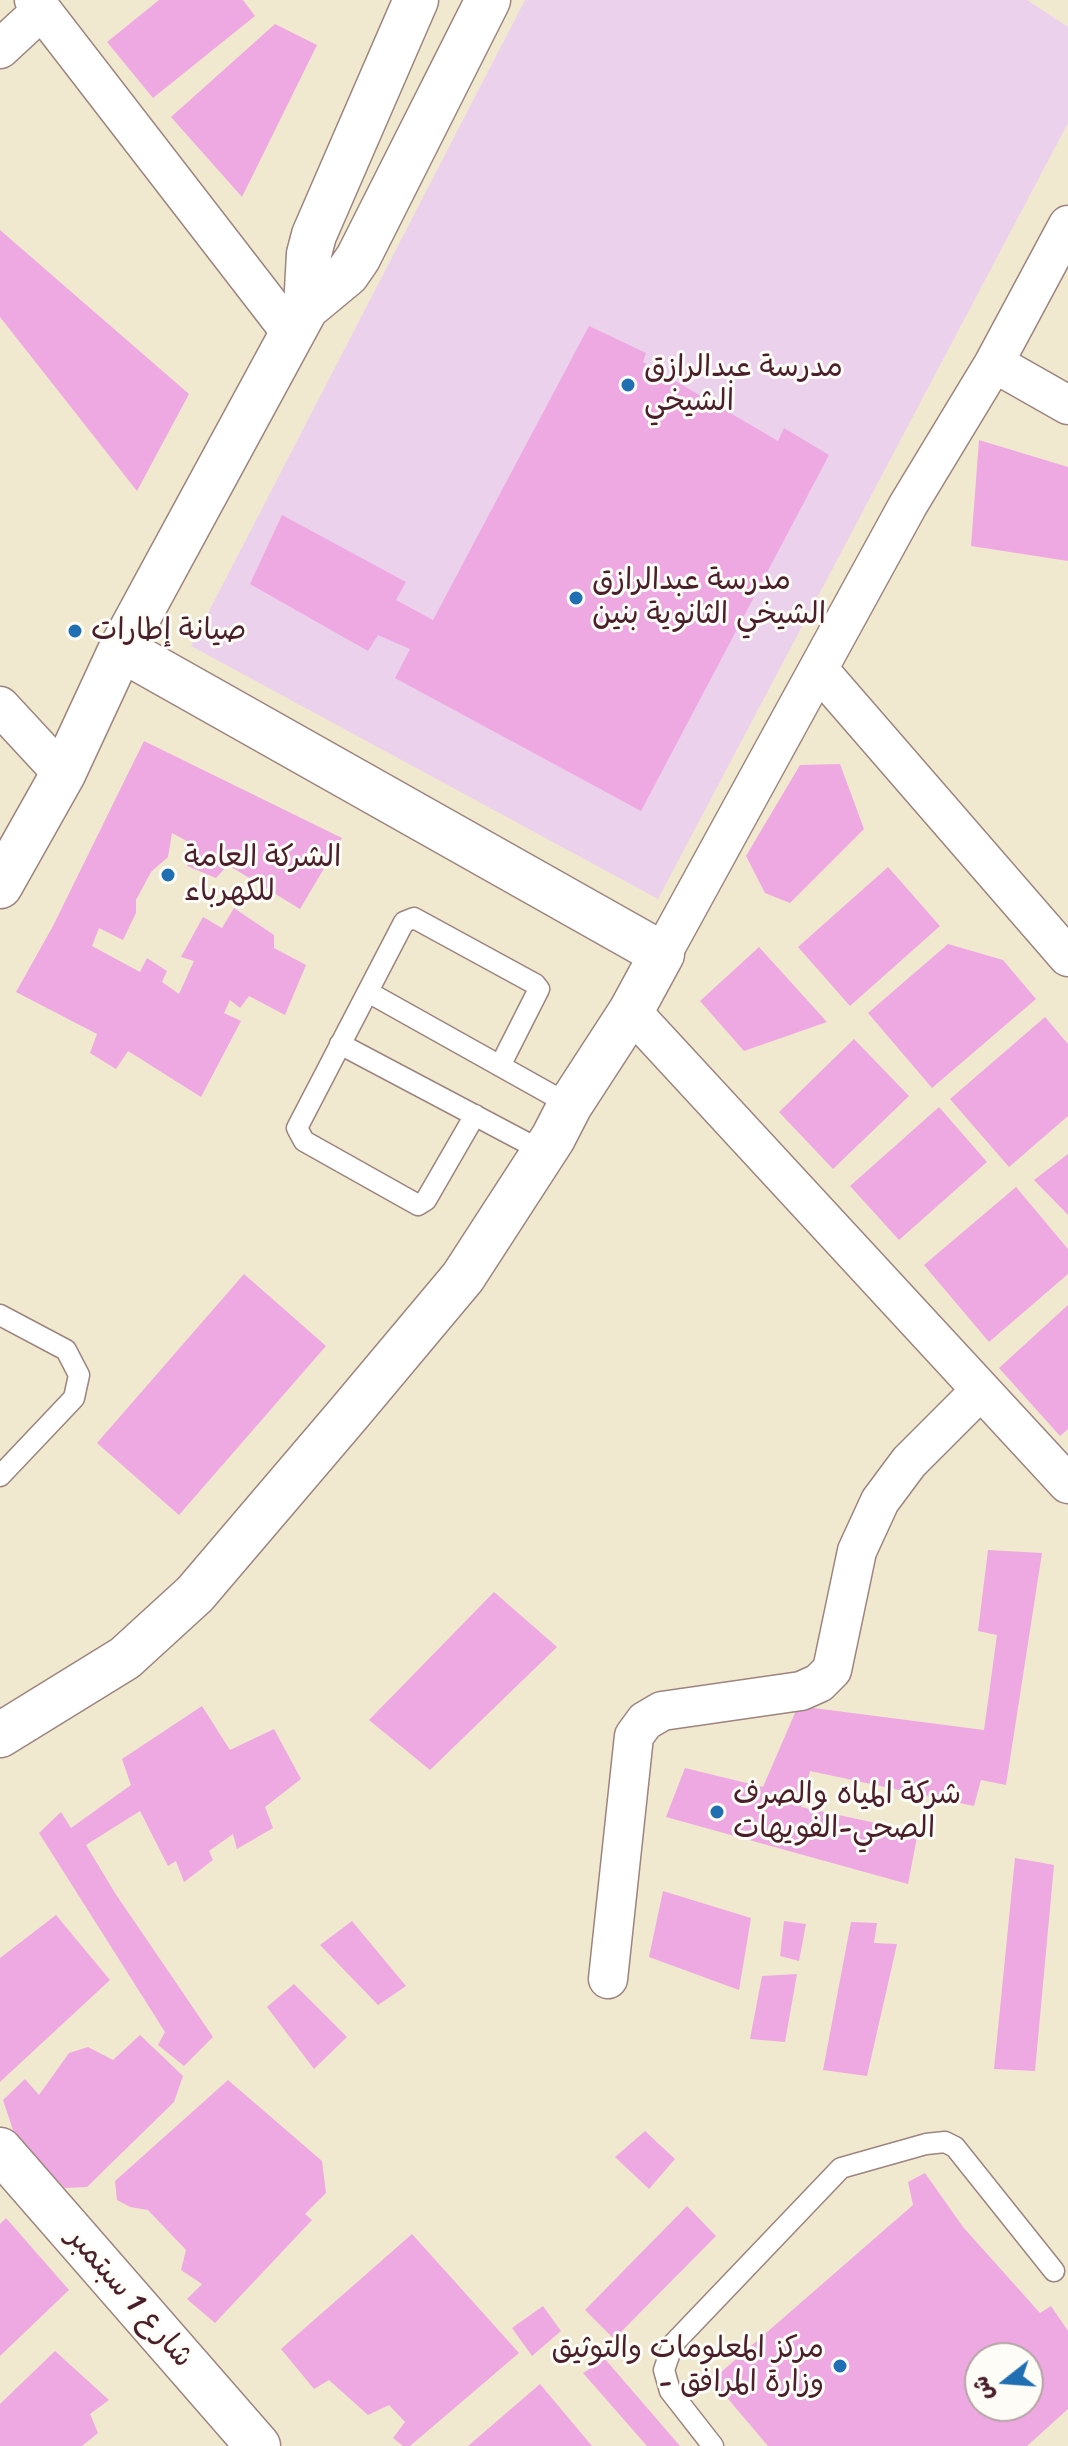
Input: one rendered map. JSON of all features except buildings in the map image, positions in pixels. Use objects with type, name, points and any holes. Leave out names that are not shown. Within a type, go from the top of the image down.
[{"type":"street","points":[[299,321],[314,235],[416,0]]},
{"type":"street","points":[[0,886],[63,774],[121,649],[299,321],[347,274],[358,258],[488,0]]},
{"type":"street","points":[[0,49],[38,5],[299,321]]},
{"type":"street","points":[[0,1735],[125,1658],[195,1594],[463,1277],[631,1011],[908,505],[994,363],[1068,225]]},
{"type":"street","points":[[994,363],[1068,405]]},
{"type":"street","points":[[121,649],[662,954]]},
{"type":"street","points":[[819,670],[1068,957]]},
{"type":"street","points":[[0,706],[63,774]]},
{"type":"street","points":[[631,1011],[1068,1484]]},
{"type":"street","points":[[608,1979],[634,1736],[645,1721],[662,1711],[801,1691],[819,1683],[832,1670],[857,1551],[880,1501],[909,1462],[981,1390]]},
{"type":"street","name":"شارع 1 سبتمبر","points":[[0,2150],[258,2446]]},
{"type":"lane","points":[[475,1115],[426,1200],[418,1205],[304,1141],[297,1128],[404,922],[414,918],[539,989],[500,1066]]},
{"type":"lane","points":[[368,992],[570,1105]]},
{"type":"lane","points":[[340,1044],[544,1152]]},
{"type":"lane","points":[[0,1315],[66,1350],[79,1375],[74,1398],[0,1476]]},
{"type":"lane","points":[[713,2446],[670,2391],[664,2370],[673,2344],[841,2168],[926,2144],[945,2142],[955,2147],[1054,2271]]},
{"type":"shaded area","name":"مدرسة عبدالرازق الشيخي","points":[[525,0],[1027,0],[1068,27],[1068,123],[658,899],[191,646]]},
{"type":"place","name":"مدرسة عبدالرازق الشيخي","points":[[628,385]]},
{"type":"place","name":"مدرسة عبدالرازق الشيخي الثانوية بنين","points":[[576,598]]},
{"type":"place","name":"صيانة إطارات","points":[[75,631]]},
{"type":"place","name":"الشركة العامة للكهرباء","points":[[168,875]]},
{"type":"place","name":"شركة المياه والصرف الصحي-الفويهات","points":[[717,1812]]},
{"type":"place","name":"مركز المعلومات والتوثيق - وزارة المرافق","points":[[840,2366]]}]
